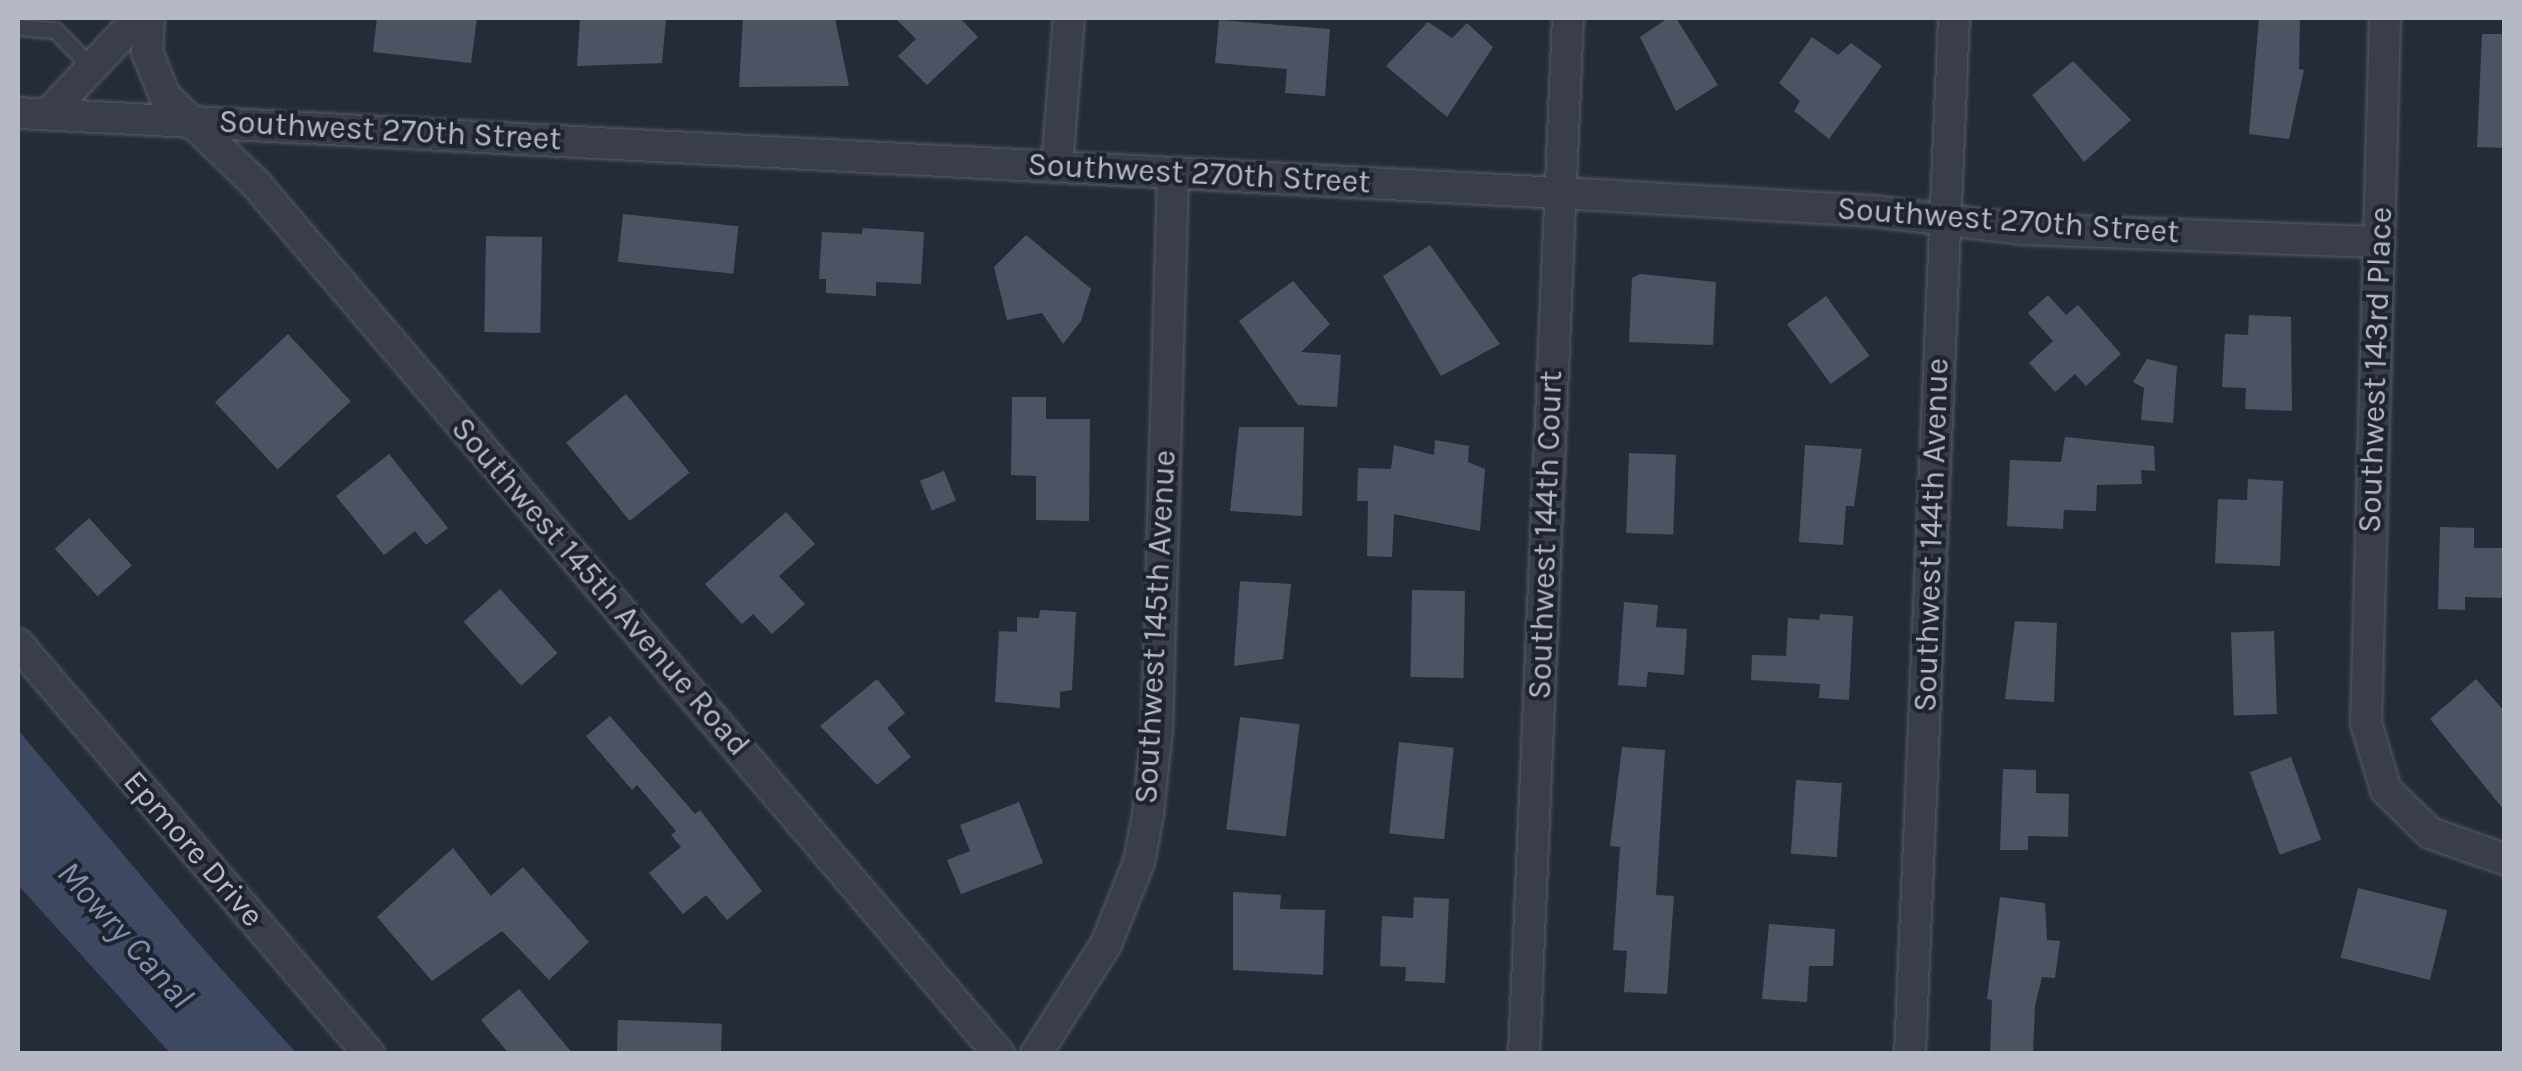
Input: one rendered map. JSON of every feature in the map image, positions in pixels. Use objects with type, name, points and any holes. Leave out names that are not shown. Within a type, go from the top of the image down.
[{"type":"street","points":[[33,113],[91,67],[138,18]]},
{"type":"street","name":"Southwest 145th Avenue Road","points":[[149,18],[153,76],[197,122],[999,1054]]},
{"type":"street","points":[[1057,166],[1069,18]]},
{"type":"street","name":"Southwest 144th Court","points":[[1524,1054],[1568,18]]},
{"type":"street","name":"Southwest 144th Avenue","points":[[1910,1054],[1954,18]]},
{"type":"street","name":"Southwest 143rd Place","points":[[2385,18],[2366,723],[2386,790],[2430,833],[2504,860]]},
{"type":"street","name":"Southwest 270th Street","points":[[33,113],[1560,193],[1946,219],[2022,228],[2380,242]]},
{"type":"street","name":"Southwest 145th Avenue","points":[[1036,1054],[1106,944],[1139,862],[1148,814],[1157,730],[1173,173]]},
{"type":"street","name":"Epmore Drive","points":[[18,644],[368,1054]]},
{"type":"lane","points":[[18,27],[55,30],[91,67]]},
{"type":"water","name":"Mowry Canal","points":[[18,730],[296,1053],[170,1053],[18,885]]},
{"type":"building","points":[[377,18],[477,18],[471,63],[373,52]]},
{"type":"building","points":[[580,18],[666,18],[662,63],[577,66]]},
{"type":"building","points":[[743,18],[835,18],[849,86],[739,87]]},
{"type":"building","points":[[895,18],[960,18],[978,37],[927,85],[898,56],[916,39]]},
{"type":"building","points":[[1668,18],[1676,18],[1718,85],[1676,111],[1640,37]]},
{"type":"building","points":[[2259,18],[2300,18],[2299,69],[2304,70],[2289,139],[2249,134]]},
{"type":"building","points":[[1219,20],[1330,29],[1325,96],[1285,93],[1287,69],[1215,63]]},
{"type":"building","points":[[1428,22],[1452,38],[1467,23],[1493,47],[1447,117],[1386,66]]},
{"type":"building","points":[[2482,34],[2504,34],[2504,148],[2477,147]]},
{"type":"building","points":[[1812,37],[1838,55],[1851,43],[1882,66],[1829,139],[1794,111],[1800,101],[1779,83]]},
{"type":"building","points":[[2073,61],[2131,120],[2084,162],[2032,95]]},
{"type":"building","points":[[623,214],[738,226],[733,274],[618,262]]},
{"type":"building","points":[[863,228],[924,232],[921,284],[876,282],[876,296],[826,293],[826,279],[819,279],[822,232],[862,234]]},
{"type":"building","points":[[1026,235],[1091,289],[1081,321],[1063,344],[1042,313],[1007,320],[994,267]]},
{"type":"building","points":[[486,236],[542,237],[540,333],[484,332]]},
{"type":"building","points":[[1430,245],[1500,344],[1441,376],[1383,276]]},
{"type":"building","points":[[1640,274],[1716,282],[1713,345],[1629,342],[1632,278]]},
{"type":"building","points":[[1293,281],[1330,324],[1301,352],[1341,355],[1337,407],[1298,405],[1239,321]]},
{"type":"building","points":[[2048,295],[2066,315],[2078,305],[2121,354],[2086,386],[2075,374],[2055,392],[2029,363],[2053,341],[2028,313]]},
{"type":"building","points":[[1826,296],[1869,356],[1831,384],[1787,324]]},
{"type":"building","points":[[2249,315],[2291,317],[2292,411],[2245,409],[2246,388],[2222,387],[2225,334],[2248,335]]},
{"type":"building","points":[[288,334],[351,401],[278,469],[215,402]]},
{"type":"building","points":[[2147,359],[2177,366],[2173,423],[2141,420],[2144,388],[2133,382]]},
{"type":"building","points":[[626,394],[690,472],[630,521],[566,442]]},
{"type":"building","points":[[1012,397],[1046,397],[1046,419],[1090,419],[1089,521],[1036,520],[1036,476],[1011,475]]},
{"type":"building","points":[[1239,427],[1304,427],[1302,516],[1230,511]]},
{"type":"building","points":[[2065,437],[2154,446],[2155,471],[2141,470],[2142,484],[2097,485],[2096,511],[2064,510],[2063,529],[2007,526],[2010,460],[2061,462]]},
{"type":"building","points":[[1435,440],[1469,446],[1468,462],[1485,469],[1480,531],[1394,514],[1392,557],[1367,556],[1368,501],[1357,501],[1358,468],[1391,469],[1394,445],[1434,455]]},
{"type":"building","points":[[1805,445],[1862,449],[1854,506],[1846,506],[1843,545],[1799,542]]},
{"type":"building","points":[[1629,453],[1676,455],[1673,535],[1626,533]]},
{"type":"building","points":[[389,454],[448,528],[426,545],[415,531],[384,555],[336,496]]},
{"type":"building","points":[[944,471],[956,501],[932,510],[920,481]]},
{"type":"building","points":[[2248,479],[2283,481],[2280,566],[2215,563],[2218,499],[2247,500]]},
{"type":"building","points":[[786,512],[815,544],[779,576],[805,604],[772,634],[753,614],[742,624],[705,584]]},
{"type":"building","points":[[89,518],[132,566],[98,596],[55,549]]},
{"type":"building","points":[[2440,527],[2474,528],[2474,548],[2504,548],[2503,598],[2465,597],[2465,610],[2438,609]]},
{"type":"building","points":[[1240,581],[1291,584],[1283,659],[1234,666]]},
{"type":"building","points":[[500,589],[558,653],[521,686],[464,622]]},
{"type":"building","points":[[1412,590],[1465,591],[1463,678],[1410,677]]},
{"type":"building","points":[[1624,602],[1658,605],[1656,627],[1687,629],[1684,675],[1648,672],[1646,687],[1618,685]]},
{"type":"building","points":[[1040,610],[1076,612],[1072,690],[1060,692],[1060,708],[995,702],[999,631],[1017,632],[1017,617],[1039,618]]},
{"type":"building","points":[[1820,614],[1853,616],[1849,700],[1819,698],[1820,684],[1751,680],[1752,655],[1786,656],[1788,618],[1819,620]]},
{"type":"building","points":[[2015,621],[2057,623],[2054,702],[2005,699]]},
{"type":"building","points":[[2274,631],[2277,714],[2234,715],[2231,633]]},
{"type":"building","points":[[877,679],[905,713],[887,728],[911,757],[877,785],[820,726]]},
{"type":"building","points":[[2476,679],[2504,711],[2504,810],[2430,719]]},
{"type":"building","points":[[610,716],[695,814],[700,810],[762,891],[727,920],[706,895],[683,914],[649,873],[681,847],[671,835],[676,831],[637,785],[632,790],[586,736]]},
{"type":"building","points":[[1240,717],[1300,724],[1286,836],[1226,829]]},
{"type":"building","points":[[1399,742],[1454,748],[1444,839],[1389,833]]},
{"type":"building","points":[[1622,747],[1665,750],[1656,895],[1674,896],[1667,994],[1624,992],[1627,951],[1613,950],[1620,847],[1610,846]]},
{"type":"building","points":[[2291,757],[2321,840],[2280,855],[2250,772]]},
{"type":"building","points":[[2003,769],[2036,770],[2036,793],[2069,794],[2068,837],[2028,836],[2028,850],[2000,850]]},
{"type":"building","points":[[1796,780],[1842,783],[1837,857],[1791,854]]},
{"type":"building","points":[[1019,802],[1043,863],[961,894],[947,860],[970,851],[960,825]]},
{"type":"building","points":[[453,848],[491,896],[523,867],[589,942],[549,980],[502,931],[432,981],[377,917]]},
{"type":"building","points":[[2358,888],[2447,910],[2430,980],[2341,958]]},
{"type":"building","points":[[1233,892],[1281,895],[1280,909],[1325,910],[1323,975],[1233,970]]},
{"type":"building","points":[[1414,897],[1449,899],[1445,983],[1405,981],[1406,967],[1380,966],[1382,916],[1413,918]]},
{"type":"building","points":[[2000,897],[2045,903],[2047,940],[2060,941],[2055,978],[2042,977],[2035,1006],[2033,1054],[1990,1054],[1992,1000],[1987,999]]},
{"type":"building","points":[[1769,924],[1835,929],[1833,966],[1809,966],[1807,1002],[1762,999]]},
{"type":"building","points":[[519,989],[573,1054],[509,1054],[481,1020]]},
{"type":"building","points":[[618,1020],[722,1024],[721,1054],[617,1054]]}]
